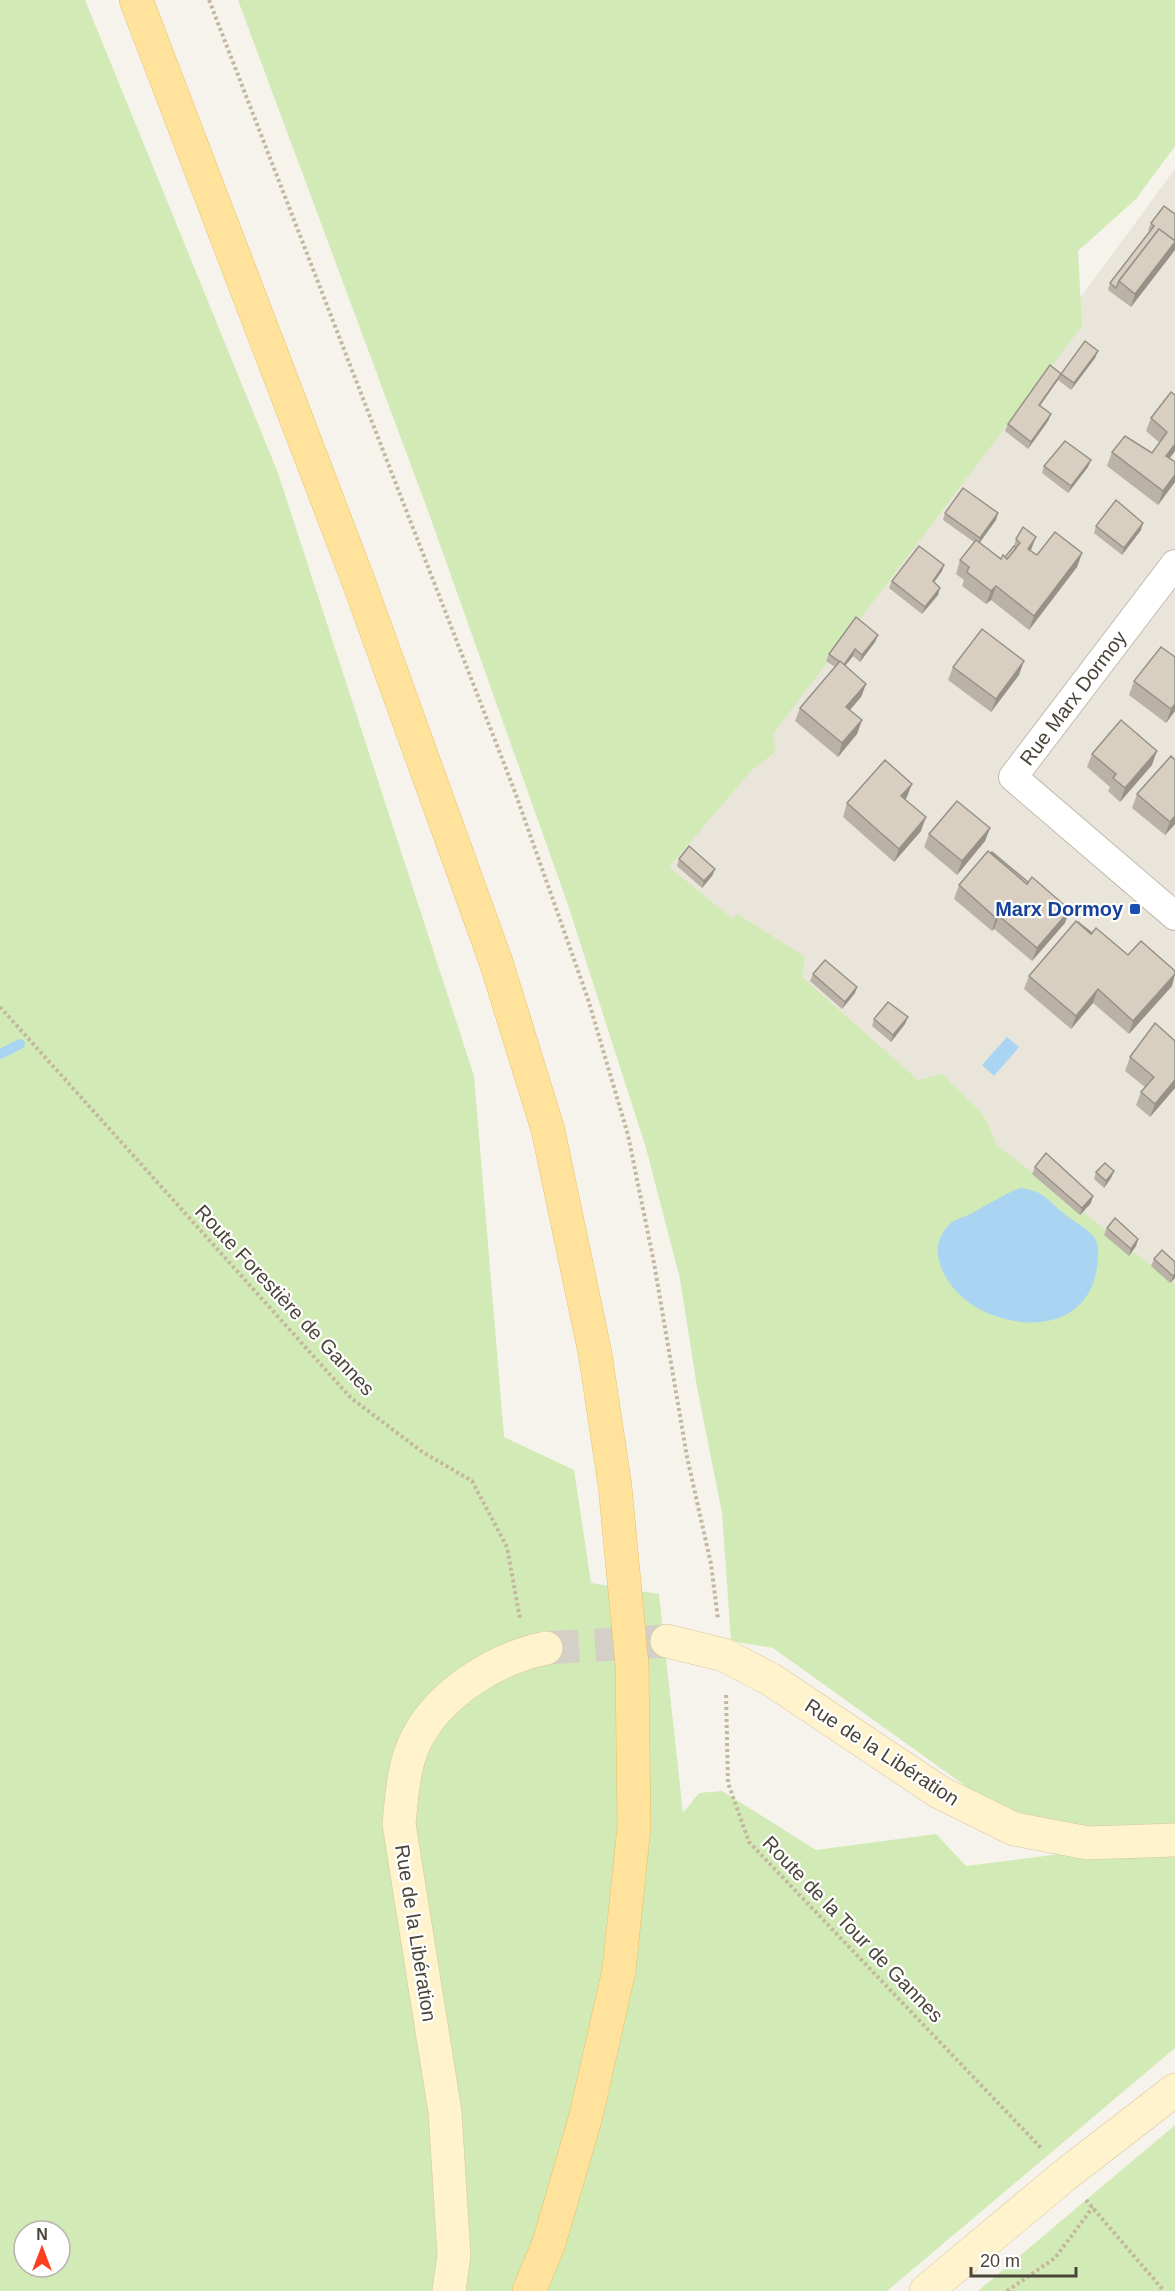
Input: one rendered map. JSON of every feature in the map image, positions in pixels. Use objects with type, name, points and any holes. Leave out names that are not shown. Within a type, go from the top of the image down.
[{"type":"main road","points":[[136,0],[358,580],[496,962],[548,1130],[595,1353],[615,1486],[632,1665],[634,1827],[619,1970],[586,2116],[549,2243],[529,2291]]},
{"type":"main road","name":"Rue de la Libération","points":[[667,1641],[724,1655],[770,1679],[939,1792],[1014,1829],[1088,1843],[1175,1840]]},
{"type":"main road","name":"Rue de la Libération","points":[[449,2291],[454,2255],[446,2112],[399,1824],[404,1778],[416,1739],[433,1714],[465,1685],[498,1664],[536,1650]]},
{"type":"main road","points":[[926,2291],[1065,2175],[1175,2090]]},
{"type":"street","name":"Rue Marx Dormoy","points":[[1175,564],[1013,777],[1175,916]]},
{"type":"path","name":"Route de la Tour de Gannes","points":[[209,0],[515,792],[588,999],[628,1135],[654,1263],[687,1457],[711,1564],[724,1655],[728,1783],[749,1842],[1065,2175]]},
{"type":"path","name":"Route Forestière de Gannes","points":[[0,1007],[351,1398],[422,1451],[472,1481],[507,1547],[536,1650]]},
{"type":"path","points":[[1007,2291],[1055,2258],[1093,2207],[1164,2291]]},
{"type":"shaded area","points":[[1175,169],[1175,1298],[655,875]]},
{"type":"green space","points":[[0,0],[85,0],[278,473],[474,1076],[504,1437],[574,1470],[591,1583],[659,1594],[683,1813],[699,1793],[722,1791],[816,1850],[936,1834],[966,1866],[1076,1852],[1175,1847],[1175,2048],[887,2291],[0,2291]]},
{"type":"green space","points":[[238,0],[1175,0],[1175,146],[1136,199],[1078,251],[1082,326],[773,734],[776,751],[751,771],[669,867],[734,920],[736,913],[805,957],[802,977],[918,1080],[942,1074],[983,1114],[997,1145],[1175,1284],[1175,1827],[1105,1832],[995,1807],[773,1648],[731,1641],[722,1513],[697,1387],[680,1279],[646,1148],[567,902],[428,511]]},
{"type":"green space","points":[[1175,2125],[1175,2291],[978,2291]]},
{"type":"water","points":[[1007,1037],[1019,1047],[994,1076],[982,1065]]},
{"type":"water","points":[[1020,1188],[1043,1196],[1091,1233],[1097,1244],[1097,1268],[1091,1289],[1080,1304],[1066,1315],[1049,1321],[1011,1320],[992,1315],[974,1306],[964,1299],[947,1280],[938,1257],[938,1245],[942,1234],[951,1223]]},
{"type":"building","points":[[1164,206],[1175,214],[1175,241],[1159,229],[1116,288],[1110,283],[1154,226],[1151,223]]},
{"type":"building","points":[[1159,229],[1175,242],[1135,294],[1119,281]]},
{"type":"building","points":[[1085,341],[1098,351],[1074,383],[1061,374]]},
{"type":"building","points":[[1050,365],[1061,374],[1039,405],[1051,414],[1031,442],[1008,424]]},
{"type":"building","points":[[1171,392],[1175,395],[1175,444],[1166,456],[1175,462],[1175,475],[1163,491],[1112,452],[1125,436],[1152,453],[1167,432],[1151,418]]},
{"type":"building","points":[[1065,441],[1091,460],[1071,486],[1044,466]]},
{"type":"building","points":[[963,488],[998,513],[980,538],[945,513]]},
{"type":"building","points":[[1116,500],[1143,523],[1124,548],[1096,526]]},
{"type":"building","points":[[1023,527],[1036,537],[1028,549],[1037,555],[1055,532],[1082,553],[1034,616],[996,586],[991,591],[967,572],[969,567],[960,560],[976,540],[1001,559],[1003,555],[1007,559],[1020,543],[1016,539]]},
{"type":"building","points":[[919,546],[944,565],[933,581],[940,588],[925,607],[892,581]]},
{"type":"building","points":[[1014,546],[1016,548],[1007,559],[1005,557]]},
{"type":"building","points":[[856,617],[878,635],[862,655],[855,649],[844,665],[829,654]]},
{"type":"building","points":[[982,629],[1024,661],[996,699],[953,667]]},
{"type":"building","points":[[1161,647],[1175,657],[1175,704],[1171,709],[1134,681]]},
{"type":"building","points":[[840,661],[866,684],[846,707],[862,720],[842,743],[800,708]]},
{"type":"building","points":[[1121,720],[1157,751],[1125,788],[1113,778],[1116,774],[1092,754]]},
{"type":"building","points":[[1171,756],[1175,760],[1175,816],[1170,822],[1137,794]]},
{"type":"building","points":[[885,760],[912,784],[901,796],[926,817],[899,849],[847,803]]},
{"type":"building","points":[[957,801],[990,828],[962,861],[929,834]]},
{"type":"building","points":[[689,846],[715,869],[704,881],[679,859]]},
{"type":"building","points":[[988,851],[1027,884],[1032,877],[1070,910],[1037,948],[999,916],[996,918],[959,885]]},
{"type":"building","points":[[991,853],[1028,882],[1027,884]]},
{"type":"building","points":[[1076,921],[1091,934],[1096,928],[1128,955],[1141,941],[1175,971],[1175,974],[1133,1021],[1098,989],[1076,1016],[1029,976]]},
{"type":"building","points":[[825,960],[857,987],[845,1002],[813,974]]},
{"type":"building","points":[[888,1002],[908,1017],[893,1035],[874,1019]]},
{"type":"building","points":[[1155,1023],[1175,1041],[1175,1080],[1155,1104],[1141,1092],[1154,1077],[1130,1057]]},
{"type":"building","points":[[1046,1153],[1093,1196],[1082,1208],[1035,1167]]},
{"type":"building","points":[[1105,1163],[1114,1171],[1106,1181],[1096,1172]]},
{"type":"building","points":[[1115,1218],[1138,1239],[1131,1249],[1107,1228]]},
{"type":"building","points":[[1162,1250],[1175,1262],[1173,1276],[1154,1259]]},
{"type":"waterway","points":[[0,1054],[20,1044]]},
{"type":"tunnel","points":[[546,1648],[667,1641]]},
{"type":"place","name":"Marx Dormoy","points":[[1135,909]]}]
